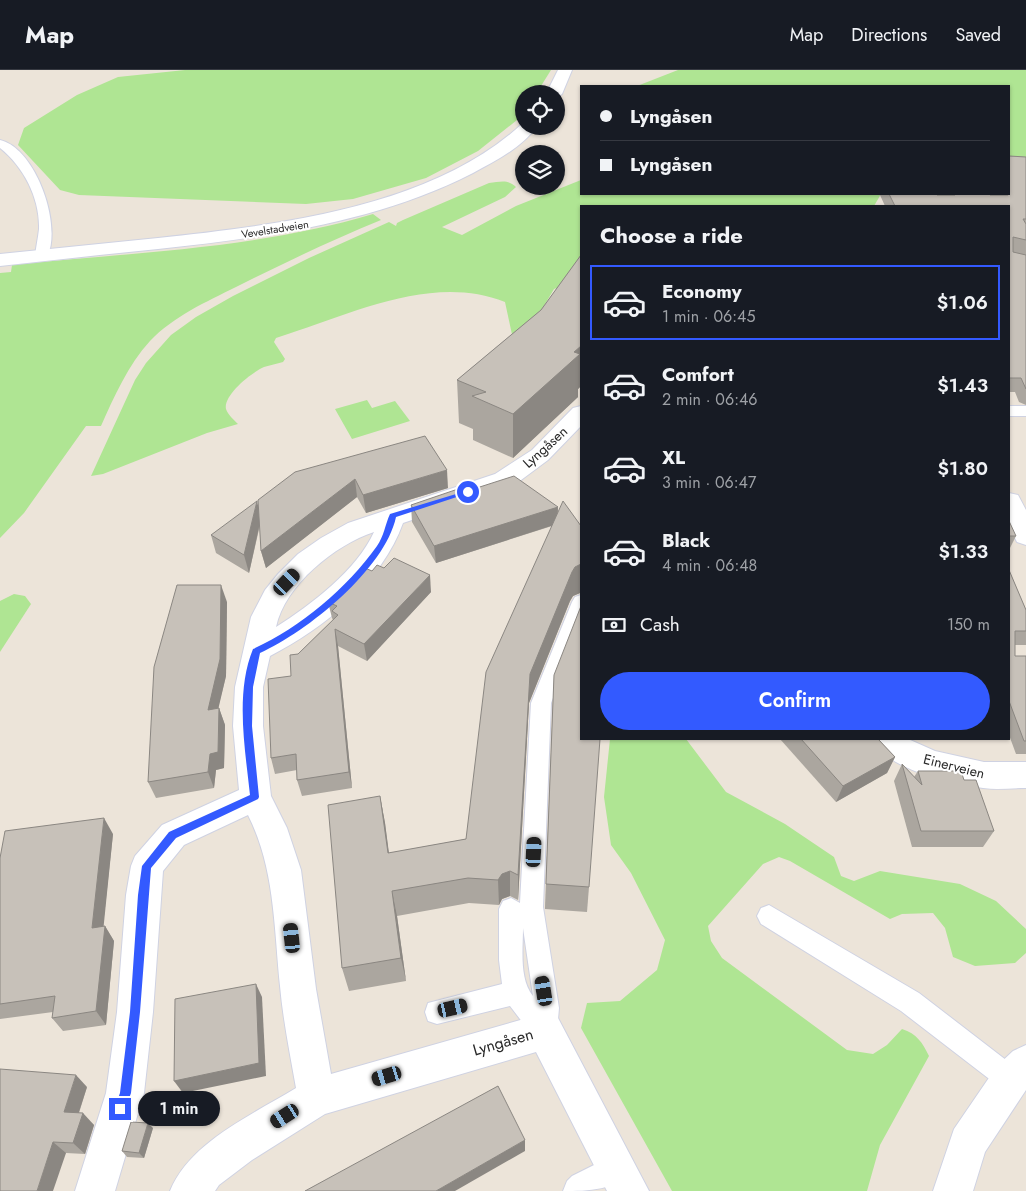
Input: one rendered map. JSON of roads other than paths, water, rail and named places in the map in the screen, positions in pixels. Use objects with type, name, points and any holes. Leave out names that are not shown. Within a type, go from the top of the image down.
[{"type":"street","points":[[558,85],[565,70]]},
{"type":"street","name":"Vevelstadveien","points":[[0,260],[245,234],[301,225],[350,214],[402,197],[455,175],[495,153],[518,135]]},
{"type":"street","name":"Lyngåsen","points":[[316,1097],[298,989],[285,870],[271,828],[254,797],[248,726],[249,687],[265,617],[274,598],[307,560],[357,529],[504,480],[540,455],[580,414]]},
{"type":"street","points":[[1010,503],[1026,536]]},
{"type":"street","points":[[256,651],[277,642],[302,625],[332,600],[380,547],[389,530],[392,516]]},
{"type":"street","name":"Einerveien","points":[[888,740],[902,751],[931,763],[984,775],[1026,775]]},
{"type":"street","points":[[95,1191],[125,1093],[135,1012],[143,895],[147,866],[173,835],[254,797]]},
{"type":"street","name":"Lyngåsen","points":[[190,1191],[205,1172],[238,1146],[316,1097],[545,1031],[622,1179]]},
{"type":"street","points":[[953,1191],[968,1143],[1018,1071]]},
{"type":"lane","points":[[0,143],[11,151],[28,173],[41,200],[45,230],[40,256]]},
{"type":"lane","points":[[1010,411],[1026,412]]},
{"type":"lane","points":[[545,1031],[547,1008],[531,907],[541,703],[580,605]]},
{"type":"lane","points":[[511,909],[511,960],[515,993],[545,1031]]},
{"type":"lane","points":[[769,916],[910,1002],[1018,1071]]},
{"type":"lane","points":[[437,1012],[515,993]]},
{"type":"lane","points":[[577,1191],[582,1186],[622,1179]]}]
